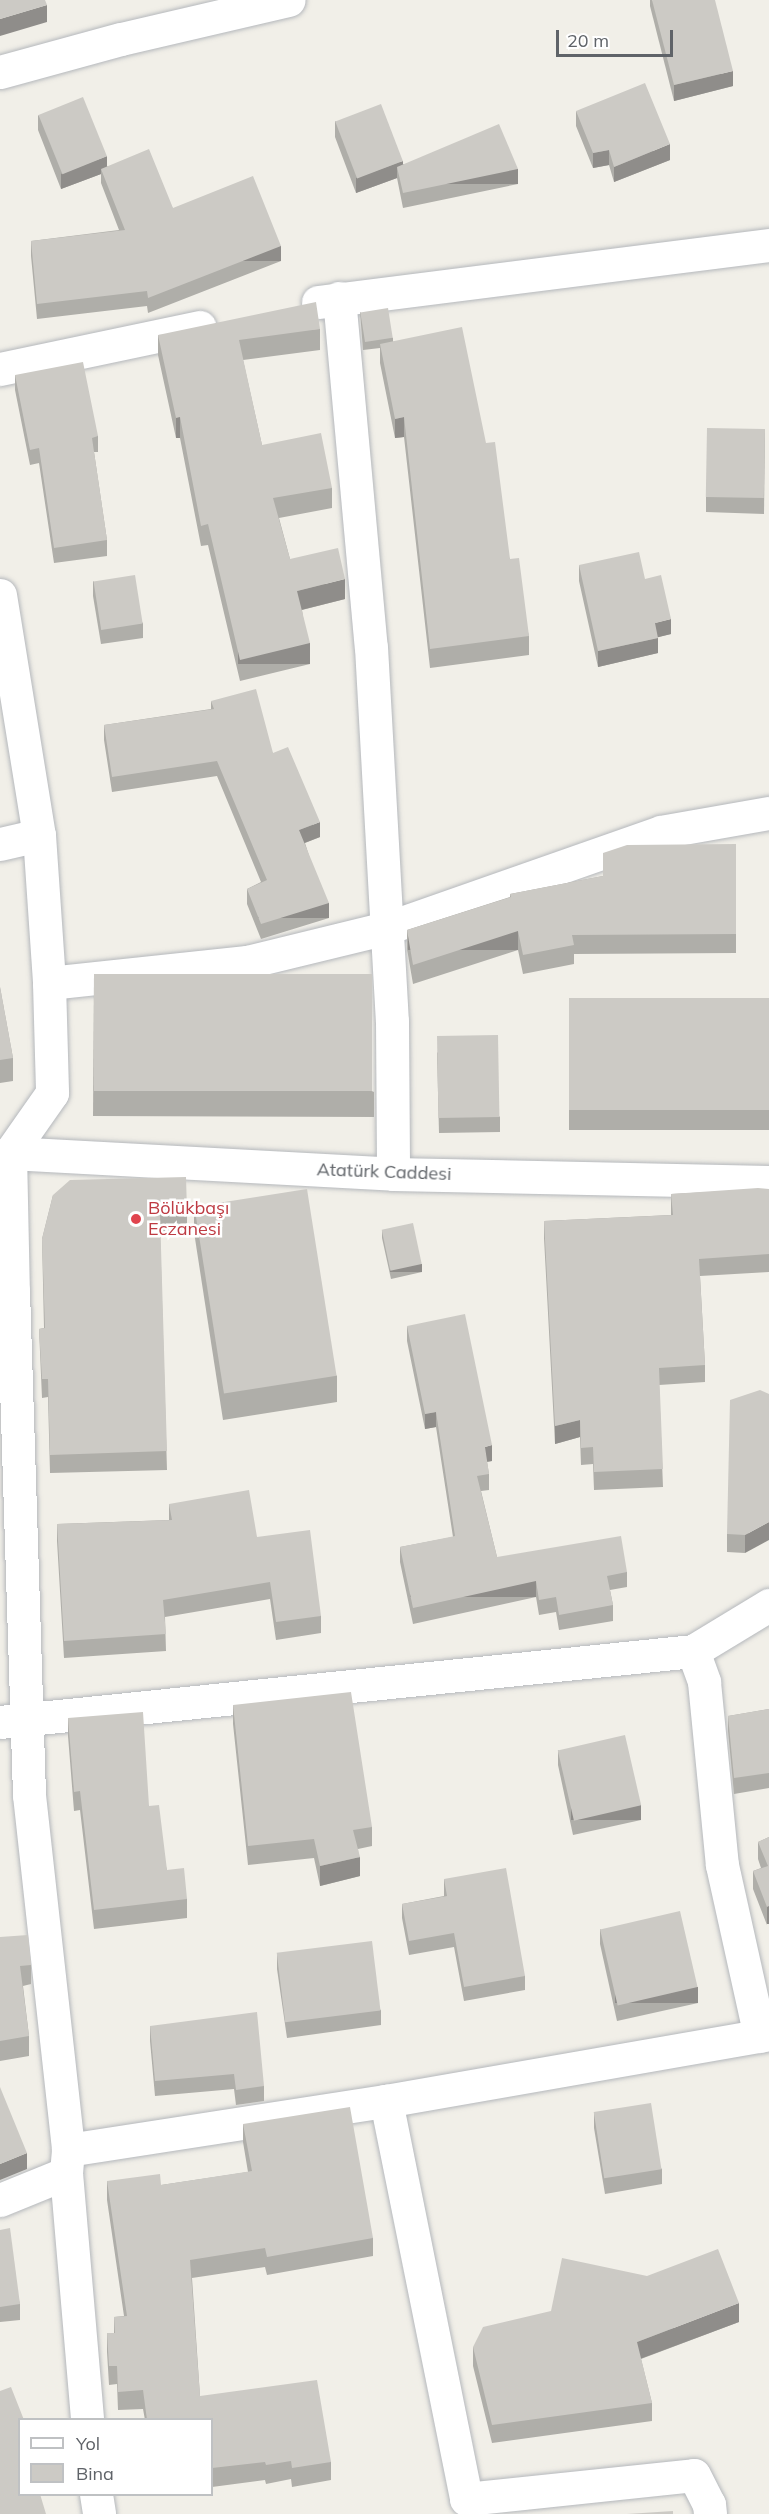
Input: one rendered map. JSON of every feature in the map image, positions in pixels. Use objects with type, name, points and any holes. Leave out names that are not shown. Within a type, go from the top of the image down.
[{"type":"street","points":[[0,72],[231,6],[289,0]]},
{"type":"street","points":[[292,308],[339,298],[769,245]]},
{"type":"street","points":[[339,298],[371,647],[387,928],[393,1174]]},
{"type":"street","points":[[0,369],[234,320]]},
{"type":"street","points":[[0,596],[39,835],[49,983],[52,1093],[5,1154],[13,1720],[29,1795],[44,1934],[67,2161],[87,2418]]},
{"type":"street","points":[[49,983],[247,962],[387,928],[661,832],[769,813]]},
{"type":"street","points":[[0,844],[39,835]]},
{"type":"street","name":"Atatürk Caddesi","points":[[5,1154],[393,1174],[769,1182]]},
{"type":"street","points":[[13,1720],[693,1651],[769,1605]]},
{"type":"street","points":[[0,2200],[67,2161],[386,2101],[765,2035],[722,1865],[705,1682],[693,1651]]},
{"type":"street","points":[[11,1938],[44,1934]]},
{"type":"street","points":[[386,2101],[466,2499],[694,2475],[709,2504],[710,2514]]},
{"type":"street","points":[[96,2496],[99,2514]]},
{"type":"building","points":[[0,0],[45,0],[47,5],[0,19]]},
{"type":"building","points":[[652,0],[715,0],[733,71],[674,85]]},
{"type":"building","points":[[645,83],[670,144],[614,167],[609,150],[593,153],[576,111]]},
{"type":"building","points":[[83,97],[107,156],[62,174],[38,115]]},
{"type":"building","points":[[381,104],[403,161],[357,179],[335,122]]},
{"type":"building","points":[[499,124],[518,169],[403,193],[397,167]]},
{"type":"building","points":[[149,149],[173,208],[253,176],[281,246],[148,298],[147,291],[37,304],[31,241],[125,230],[101,169]]},
{"type":"building","points":[[316,302],[320,329],[239,340],[262,445],[321,433],[332,488],[273,498],[290,559],[338,548],[345,579],[297,591],[310,643],[240,660],[208,524],[201,526],[180,417],[176,418],[158,335]]},
{"type":"building","points":[[388,308],[393,338],[365,342],[360,312]]},
{"type":"building","points":[[462,327],[486,443],[495,442],[510,559],[519,558],[529,636],[430,649],[404,417],[395,419],[380,344]]},
{"type":"building","points":[[83,362],[98,436],[92,438],[107,540],[54,548],[39,448],[30,450],[15,375]]},
{"type":"building","points":[[707,428],[765,429],[764,498],[706,497]]},
{"type":"building","points":[[639,552],[645,579],[661,575],[671,619],[655,623],[658,638],[598,651],[579,565]]},
{"type":"building","points":[[135,575],[143,623],[101,630],[94,582]]},
{"type":"building","points":[[256,689],[273,753],[288,747],[320,822],[299,830],[329,903],[261,924],[247,889],[267,880],[217,761],[112,777],[104,725],[214,709],[211,701]]},
{"type":"building","points":[[736,844],[736,934],[572,935],[574,945],[523,955],[518,931],[413,965],[407,930],[511,897],[510,894],[603,876],[603,853],[627,845]]},
{"type":"building","points":[[94,974],[372,974],[372,1091],[94,1091]]},
{"type":"building","points":[[0,987],[13,1058],[0,1060]]},
{"type":"building","points":[[569,998],[769,998],[769,1110],[569,1110]]},
{"type":"building","points":[[498,1035],[499,1117],[438,1118],[437,1036]]},
{"type":"building","points":[[186,1177],[187,1211],[160,1214],[167,1451],[50,1455],[48,1379],[42,1379],[39,1329],[45,1328],[42,1239],[53,1195],[70,1180]]},
{"type":"building","points":[[307,1189],[337,1376],[224,1394],[194,1207]]},
{"type":"building","points":[[769,1189],[769,1254],[699,1259],[705,1365],[659,1368],[663,1469],[594,1472],[593,1447],[581,1448],[580,1420],[555,1426],[544,1221],[673,1215],[671,1194]]},
{"type":"building","points":[[413,1223],[422,1264],[390,1271],[382,1230]]},
{"type":"building","points":[[465,1314],[492,1445],[485,1447],[489,1474],[477,1476],[497,1557],[621,1536],[627,1572],[607,1576],[613,1605],[559,1615],[556,1597],[539,1600],[536,1581],[413,1608],[400,1547],[455,1536],[436,1412],[425,1414],[407,1326]]},
{"type":"building","points":[[760,1390],[769,1394],[769,1522],[745,1535],[727,1534],[730,1400]]},
{"type":"building","points":[[249,1490],[257,1537],[310,1530],[321,1616],[276,1622],[270,1582],[163,1600],[166,1634],[64,1641],[57,1524],[172,1520],[169,1504]]},
{"type":"building","points":[[351,1692],[372,1827],[353,1830],[360,1857],[320,1866],[314,1839],[248,1846],[233,1705]]},
{"type":"building","points":[[769,1709],[769,1773],[734,1778],[728,1716]]},
{"type":"building","points":[[143,1712],[149,1806],[159,1805],[167,1870],[184,1868],[187,1899],[94,1910],[80,1791],[74,1792],[68,1718]]},
{"type":"building","points":[[625,1735],[641,1805],[574,1821],[558,1751]]},
{"type":"building","points":[[769,1837],[769,1906],[767,1907],[753,1871],[768,1866],[758,1842]]},
{"type":"building","points":[[506,1868],[525,1976],[464,1987],[454,1933],[409,1941],[402,1904],[447,1896],[444,1879]]},
{"type":"building","points":[[680,1911],[698,1987],[618,2005],[600,1929]]},
{"type":"building","points":[[28,1935],[31,1965],[20,1966],[29,2036],[0,2041],[0,1937]]},
{"type":"building","points":[[372,1941],[381,2010],[285,2022],[277,1953]]},
{"type":"building","points":[[257,2012],[264,2086],[236,2090],[234,2074],[155,2081],[150,2026]]},
{"type":"building","points":[[0,2087],[27,2153],[0,2164]]},
{"type":"building","points":[[651,2103],[661,2169],[604,2178],[594,2112]]},
{"type":"building","points":[[350,2107],[373,2238],[267,2257],[265,2248],[190,2260],[200,2396],[317,2380],[331,2462],[292,2468],[291,2461],[213,2468],[213,2418],[147,2418],[143,2390],[118,2392],[117,2366],[109,2366],[107,2333],[115,2333],[114,2317],[127,2316],[107,2181],[160,2174],[161,2185],[252,2171],[243,2124]]},
{"type":"building","points":[[10,2228],[20,2304],[0,2307],[0,2230]]},
{"type":"building","points":[[718,2249],[739,2303],[637,2342],[652,2403],[492,2425],[473,2347],[483,2327],[551,2311],[562,2258],[647,2276]]},
{"type":"building","points":[[11,2387],[23,2418],[18,2418],[18,2496],[41,2496],[46,2514],[0,2514],[0,2391]]},
{"type":"building","points":[[673,2511],[673,2514],[627,2514]]},
{"type":"place","name":"Bölükbaşı Eczanesi","points":[[136,1219]]}]
